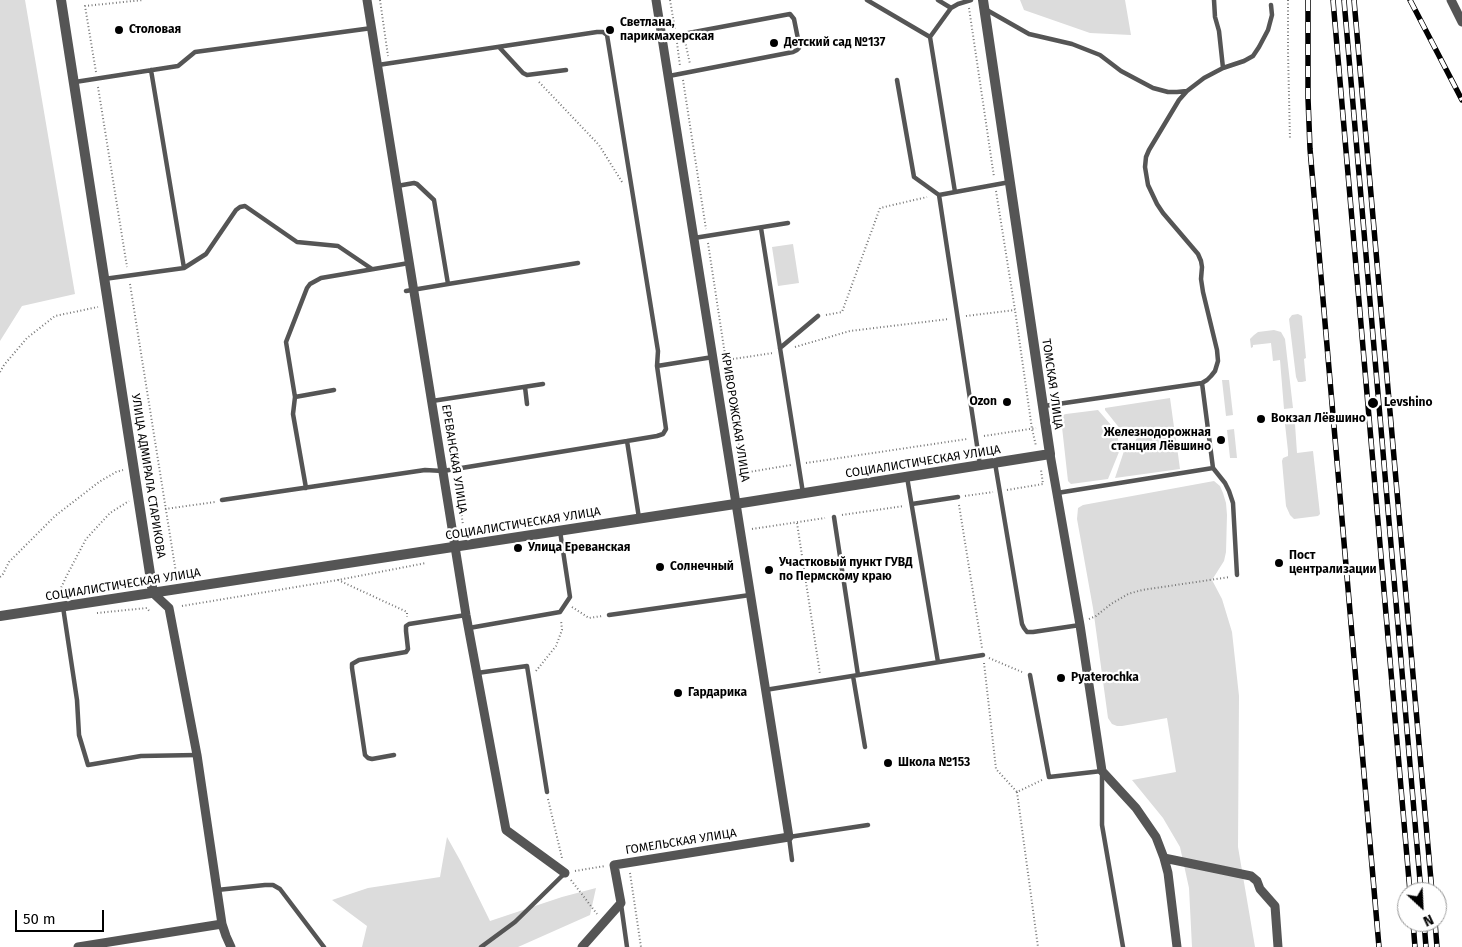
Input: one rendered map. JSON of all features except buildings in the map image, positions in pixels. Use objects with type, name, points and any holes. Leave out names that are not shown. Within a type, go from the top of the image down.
[{"type":"street","name":"УЛИЦА АДМИРАЛА СТАРИКОВА","points":[[61,0],[153,593]]},
{"type":"street","name":"ЕРЕВАНСКАЯ УЛИЦА","points":[[368,0],[396,186],[410,262],[410,290],[432,402],[466,615],[506,830],[565,873]]},
{"type":"street","name":"КРИВОРОЖСКАЯ УЛИЦА","points":[[656,0],[788,837]]},
{"type":"street","points":[[1451,0],[1462,22]]},
{"type":"street","name":"ТОМСКАЯ УЛИЦА","points":[[984,4],[1050,454],[1102,771]]},
{"type":"street","name":"СОЦИАЛИСТИЧЕСКАЯ УЛИЦА","points":[[0,616],[803,494],[1050,454]]},
{"type":"street","points":[[153,593],[169,608],[197,755],[222,924],[231,947]]},
{"type":"street","points":[[1102,771],[1144,818],[1156,837],[1168,873],[1177,947]]},
{"type":"street","name":"ГОМЕЛЬСКАЯ УЛИЦА","points":[[621,903],[614,865],[788,837]]},
{"type":"street","points":[[1164,858],[1251,876],[1257,881],[1260,889],[1275,906],[1278,947]]},
{"type":"street","points":[[582,947],[621,903]]},
{"type":"street","points":[[78,947],[222,924]]},
{"type":"lane","points":[[867,0],[930,37]]},
{"type":"lane","points":[[938,0],[951,8]]},
{"type":"lane","points":[[955,192],[930,37],[951,8],[969,0]]},
{"type":"lane","points":[[1214,0],[1222,68]]},
{"type":"lane","points":[[984,4],[1029,34],[1072,44],[1100,55],[1121,71],[1153,88],[1168,92],[1187,91]]},
{"type":"lane","points":[[1043,406],[1202,383],[1215,371],[1218,361],[1217,350],[1203,292],[1201,261],[1198,254],[1157,204],[1148,185],[1146,157],[1179,100],[1187,91],[1204,78],[1222,68],[1253,56],[1271,22],[1271,5]]},
{"type":"lane","points":[[662,38],[790,14],[794,19],[799,44],[797,50],[668,76]]},
{"type":"lane","points":[[74,82],[178,66],[195,52],[373,28]]},
{"type":"lane","points":[[222,500],[425,470],[443,471],[657,436],[663,434],[666,429],[657,366],[658,351],[607,35],[603,32],[597,32],[378,65]]},
{"type":"lane","points":[[499,47],[522,73],[527,75],[566,70]]},
{"type":"lane","points":[[151,70],[184,268]]},
{"type":"lane","points":[[897,80],[914,177],[939,195],[980,465]]},
{"type":"lane","points":[[939,195],[1010,182]]},
{"type":"lane","points":[[396,186],[418,184],[434,200],[448,284]]},
{"type":"lane","points":[[104,279],[184,268],[206,254],[236,210],[245,206],[297,242],[338,246],[372,269]]},
{"type":"lane","points":[[694,238],[788,223]]},
{"type":"lane","points":[[761,228],[803,494]]},
{"type":"lane","points":[[306,488],[293,414],[295,397],[286,342],[307,288],[310,284],[321,278],[410,262]]},
{"type":"lane","points":[[410,290],[578,263]]},
{"type":"lane","points":[[780,350],[818,316]]},
{"type":"lane","points":[[657,366],[713,360]]},
{"type":"lane","points":[[1202,383],[1212,468],[1224,483],[1232,503],[1237,575]]},
{"type":"lane","points":[[432,402],[543,384]]},
{"type":"lane","points":[[525,386],[528,404]]},
{"type":"lane","points":[[295,397],[334,390]]},
{"type":"lane","points":[[627,441],[639,519]]},
{"type":"lane","points":[[995,463],[1024,628],[1027,632],[1033,632],[1079,624]]},
{"type":"lane","points":[[1056,493],[1212,468]]},
{"type":"lane","points":[[907,477],[938,662]]},
{"type":"lane","points":[[912,504],[958,497]]},
{"type":"lane","points":[[834,516],[865,747]]},
{"type":"lane","points":[[469,628],[560,612],[570,597],[560,531]]},
{"type":"lane","points":[[609,615],[750,595]]},
{"type":"lane","points":[[63,607],[77,700],[78,735],[88,765],[141,756],[197,755]]},
{"type":"lane","points":[[394,755],[372,759],[365,755],[352,664],[359,660],[406,652],[408,649],[406,626],[409,624],[466,615]]},
{"type":"lane","points":[[765,690],[983,655]]},
{"type":"lane","points":[[477,673],[527,666],[547,792]]},
{"type":"lane","points":[[1030,675],[1048,777],[1102,771],[1102,825],[1123,947]]},
{"type":"lane","points":[[792,860],[788,837],[868,825]]},
{"type":"lane","points":[[481,947],[515,922],[565,873]]},
{"type":"lane","points":[[217,890],[265,885],[273,885],[280,888],[324,947]]},
{"type":"lane","points":[[621,903],[627,947]]},
{"type":"path","points":[[143,0],[85,6],[176,573]]},
{"type":"path","points":[[969,0],[995,184],[1036,446]]},
{"type":"path","points":[[1288,0],[1290,140]]},
{"type":"path","points":[[684,34],[691,72]]},
{"type":"path","points":[[532,75],[600,145],[624,185]]},
{"type":"path","points":[[818,316],[842,312],[880,208],[939,195]]},
{"type":"path","points":[[0,372],[27,338],[55,316],[108,304]]},
{"type":"path","points":[[713,360],[780,350],[850,332],[1015,310]]},
{"type":"path","points":[[0,577],[9,562],[55,516],[104,479],[116,472],[134,468]]},
{"type":"path","points":[[1038,947],[1018,792],[996,769],[983,655],[958,497],[1043,484],[1041,470]]},
{"type":"path","points":[[52,608],[86,539],[110,514],[127,501],[138,498]]},
{"type":"path","points":[[165,509],[222,500]]},
{"type":"path","points":[[797,522],[822,681]]},
{"type":"path","points":[[182,606],[434,562]]},
{"type":"path","points":[[1079,624],[1096,616],[1128,594],[1142,590],[1237,575]]},
{"type":"path","points":[[338,580],[407,612],[409,624]]},
{"type":"path","points":[[566,603],[589,618],[609,615]]},
{"type":"path","points":[[529,679],[556,646],[562,630],[560,612]]},
{"type":"path","points":[[983,655],[1030,675]]},
{"type":"path","points":[[1018,792],[1048,777]]},
{"type":"path","points":[[547,792],[565,873],[603,923]]},
{"type":"path","points":[[628,862],[641,947]]},
{"type":"path","points":[[565,873],[614,865]]},
{"type":"shaded area","points":[[0,0],[25,0],[75,294],[22,306],[0,341]]},
{"type":"shaded area","points":[[1020,0],[1125,0],[1131,35],[1090,33],[1024,10]]},
{"type":"shaded area","points":[[793,244],[799,283],[778,286],[772,247]]},
{"type":"shaded area","points":[[1298,314],[1302,316],[1306,358],[1304,359],[1306,381],[1302,382],[1298,382],[1296,377],[1289,319],[1292,315]]},
{"type":"shaded area","points":[[1274,330],[1281,332],[1285,339],[1293,408],[1284,409],[1280,360],[1273,361],[1271,343],[1253,345],[1251,348],[1250,339],[1254,335],[1258,332]]},
{"type":"shaded area","points":[[1222,380],[1229,380],[1233,415],[1226,416]]},
{"type":"shaded area","points":[[1170,398],[1174,427],[1136,433],[1128,429],[1121,430],[1105,410],[1105,408]]},
{"type":"shaded area","points":[[1098,410],[1118,433],[1121,447],[1108,479],[1071,484],[1068,481],[1061,418],[1066,414]]},
{"type":"shaded area","points":[[1285,424],[1295,424],[1297,453],[1313,451],[1320,514],[1318,516],[1294,519],[1286,506],[1282,461],[1283,458],[1288,456]]},
{"type":"shaded area","points":[[1234,429],[1237,458],[1230,458],[1227,430]]},
{"type":"shaded area","points":[[1175,432],[1180,469],[1115,478],[1125,448],[1133,445],[1137,438]]},
{"type":"shaded area","points":[[1214,481],[1220,486],[1223,493],[1227,515],[1224,561],[1212,580],[1222,599],[1232,632],[1239,696],[1238,847],[1255,947],[1192,947],[1189,888],[1180,847],[1163,818],[1132,780],[1176,772],[1167,718],[1117,726],[1112,724],[1108,718],[1093,608],[1077,519],[1078,508],[1083,505]]},
{"type":"shaded area","points":[[447,837],[490,921],[562,897],[596,888],[590,915],[518,947],[362,947],[367,926],[332,900],[368,888],[440,877]]},
{"type":"railway","points":[[1308,0],[1310,149],[1379,947]]},
{"type":"railway","points":[[1333,0],[1409,882]]},
{"type":"railway","points":[[1344,0],[1420,882]]},
{"type":"railway","points":[[1354,0],[1431,882]]},
{"type":"railway","points":[[1410,0],[1462,100]]},
{"type":"railway","points":[[1414,932],[1415,947]]},
{"type":"railway","points":[[1425,932],[1426,947]]},
{"type":"railway","points":[[1436,932],[1437,947]]},
{"type":"place","name":"Столовая","points":[[119,30]]},
{"type":"place","name":"Светлана, парикмахерская","points":[[610,30]]},
{"type":"place","name":"Детский сад №137","points":[[774,43]]},
{"type":"place","name":"Ozon","points":[[1007,402]]},
{"type":"place","name":"Levshino","points":[[1373,403]]},
{"type":"place","name":"Вокзал Лёвшино","points":[[1261,419]]},
{"type":"place","name":"Железнодорожная станция Лёвшино","points":[[1221,440]]},
{"type":"place","name":"Улица Ереванская","points":[[518,548]]},
{"type":"place","name":"Пост централизации","points":[[1279,563]]},
{"type":"place","name":"Солнечный","points":[[660,567]]},
{"type":"place","name":"Участковый пункт ГУВД по Пермскому краю","points":[[769,570]]},
{"type":"place","name":"Pyaterochka","points":[[1061,678]]},
{"type":"place","name":"Гардарика","points":[[678,693]]},
{"type":"place","name":"Школа №153","points":[[888,763]]}]
